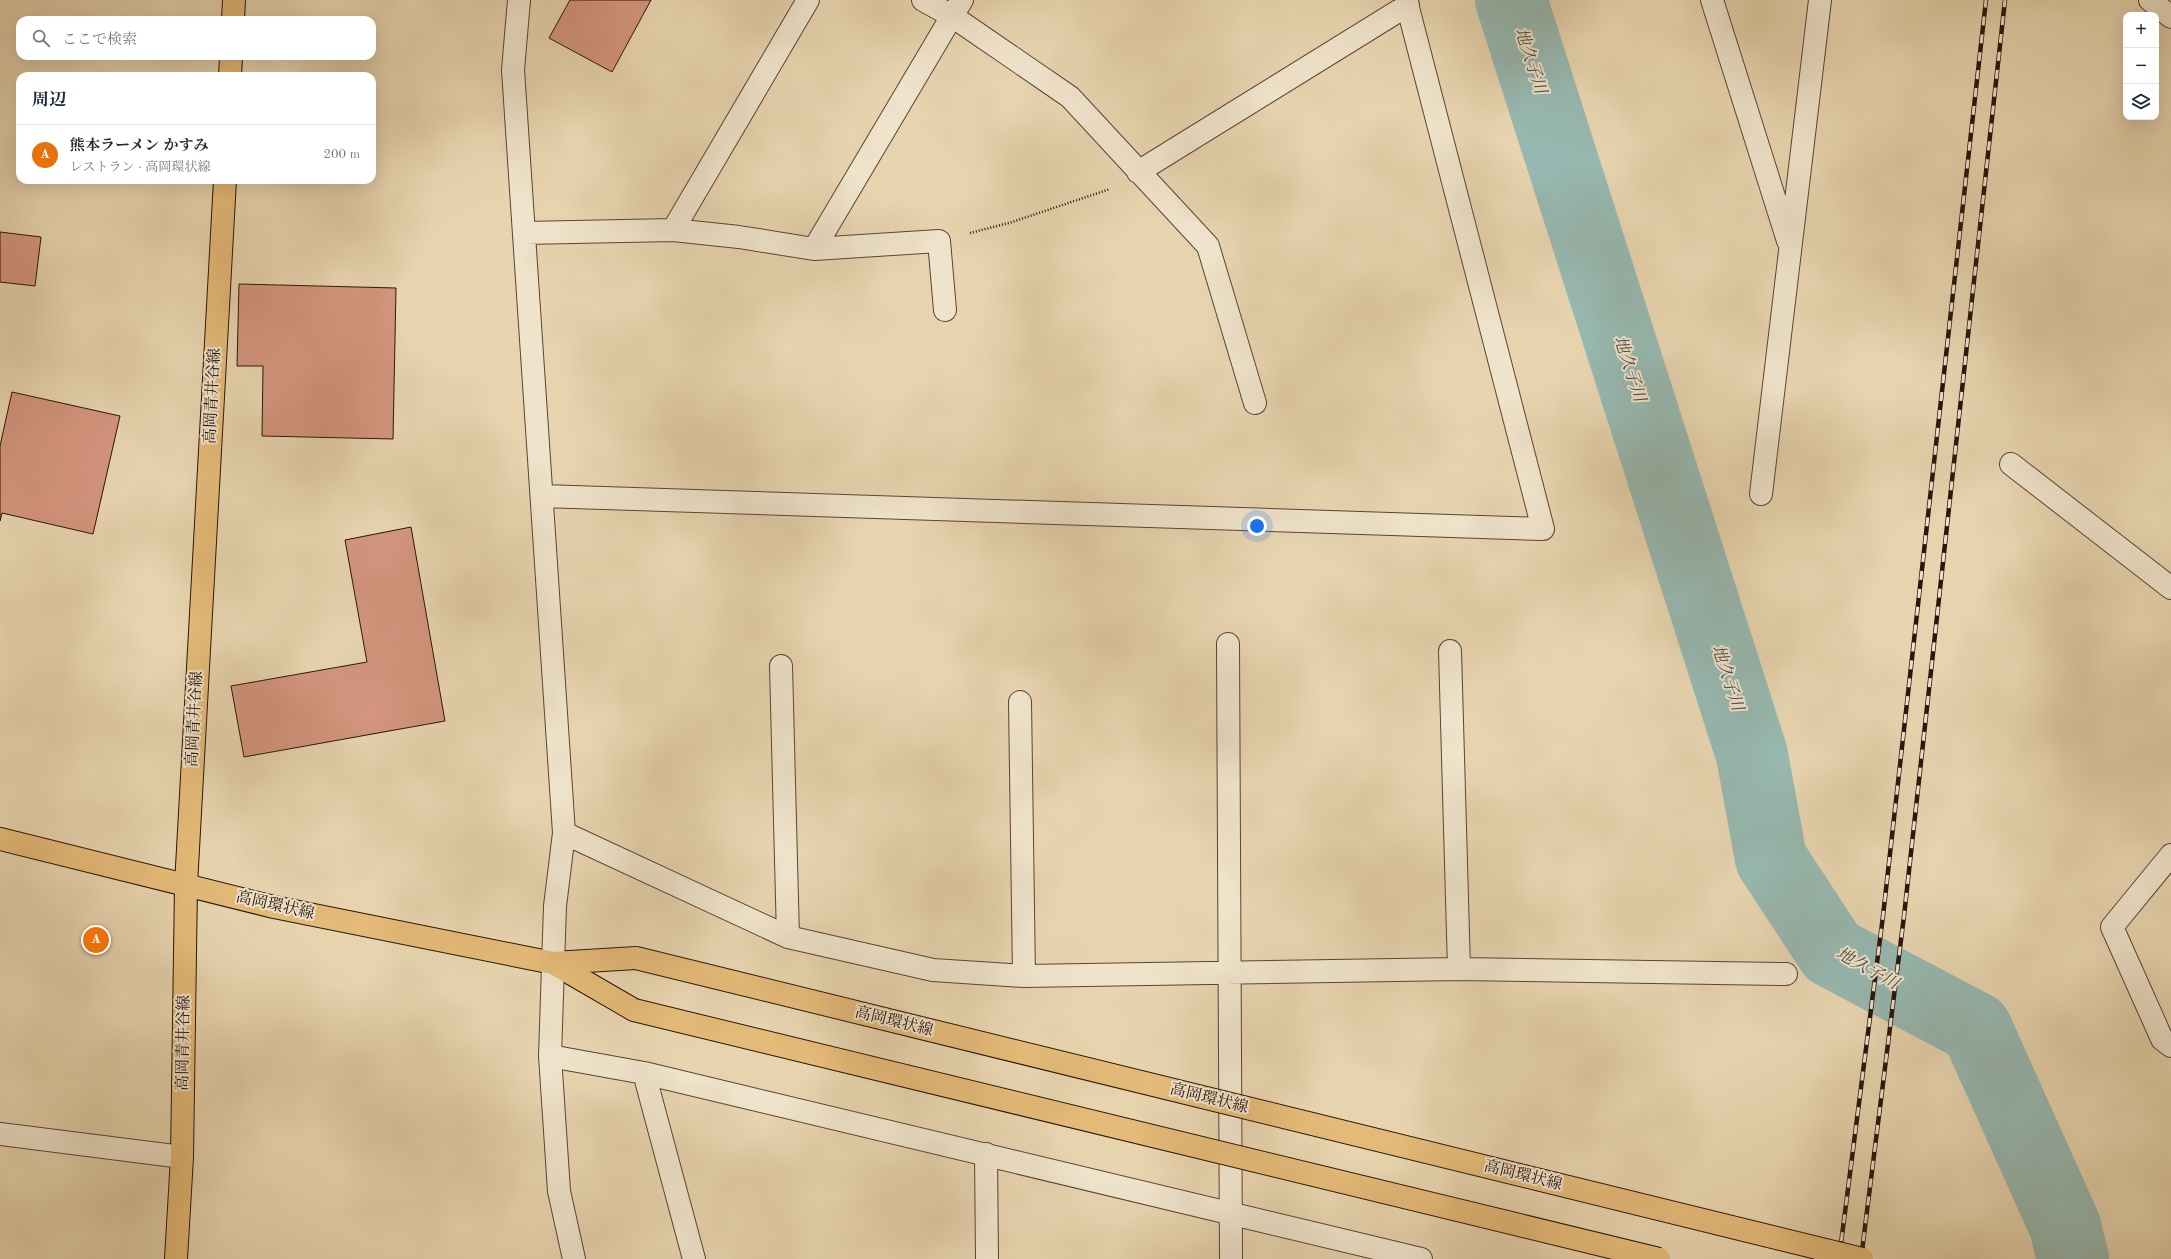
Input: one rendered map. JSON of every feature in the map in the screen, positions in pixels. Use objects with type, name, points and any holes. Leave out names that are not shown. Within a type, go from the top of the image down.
[{"type":"main road","points":[[233,16],[234,0]]},
{"type":"main road","points":[[230,72],[231,60]]},
{"type":"main road","name":"高岡青井谷線","points":[[176,1259],[182,1157],[186,884],[225,184]]},
{"type":"main road","name":"高岡環状線","points":[[0,839],[274,907],[553,963],[636,958],[1862,1259]]},
{"type":"main road","name":"高岡環状線","points":[[553,963],[634,1010],[1659,1259]]},
{"type":"street","points":[[519,0],[513,70],[564,833],[555,906],[550,1056],[560,1191],[574,1259]]},
{"type":"street","points":[[673,230],[808,0]]},
{"type":"street","points":[[923,0],[957,8],[1070,97],[1208,246],[1255,403]]},
{"type":"street","points":[[1712,0],[1790,248]]},
{"type":"street","points":[[1761,494],[1820,0]]},
{"type":"street","points":[[2150,0],[2171,17]]},
{"type":"street","points":[[542,496],[1543,529],[1407,2],[1138,172]]},
{"type":"street","points":[[814,249],[957,8]]},
{"type":"street","points":[[524,233],[673,230],[739,237],[814,249],[939,241],[945,310]]},
{"type":"street","points":[[2011,464],[2171,588]]},
{"type":"street","points":[[1228,644],[1230,1259]]},
{"type":"street","points":[[1450,651],[1459,969]]},
{"type":"street","points":[[781,666],[788,937]]},
{"type":"street","points":[[1020,702],[1024,976]]},
{"type":"street","points":[[564,833],[788,937],[933,970],[1024,976],[1459,969],[1786,974]]},
{"type":"street","points":[[2171,855],[2112,927],[2162,1039],[2171,1046]]},
{"type":"street","points":[[550,1056],[644,1073],[1231,1212],[1421,1259]]},
{"type":"street","points":[[644,1073],[694,1259]]},
{"type":"street","points":[[0,1134],[182,1157]]},
{"type":"street","points":[[986,1154],[987,1259]]},
{"type":"path","points":[[939,241],[1009,223],[1114,188],[1138,172]]},
{"type":"building","points":[[570,0],[651,0],[612,72],[549,38]]},
{"type":"building","points":[[0,232],[41,237],[35,286],[0,282]]},
{"type":"building","points":[[239,284],[396,288],[393,439],[262,436],[263,366],[237,366]]},
{"type":"building","points":[[12,392],[120,416],[93,534],[2,513],[0,521],[0,446]]},
{"type":"building","points":[[411,527],[445,721],[244,757],[231,686],[367,662],[345,540]]},
{"type":"waterway","name":"地久子川","points":[[1511,0],[1752,755],[1771,859],[1832,952],[1976,1028],[2065,1226],[2073,1259]]},
{"type":"railway","points":[[1839,1259],[1883,916],[1986,0]]},
{"type":"railway","points":[[1861,1259],[1904,916],[2005,0]]},
{"type":"place","name":"熊本ラーメン かすみ","points":[[96,940]]}]
